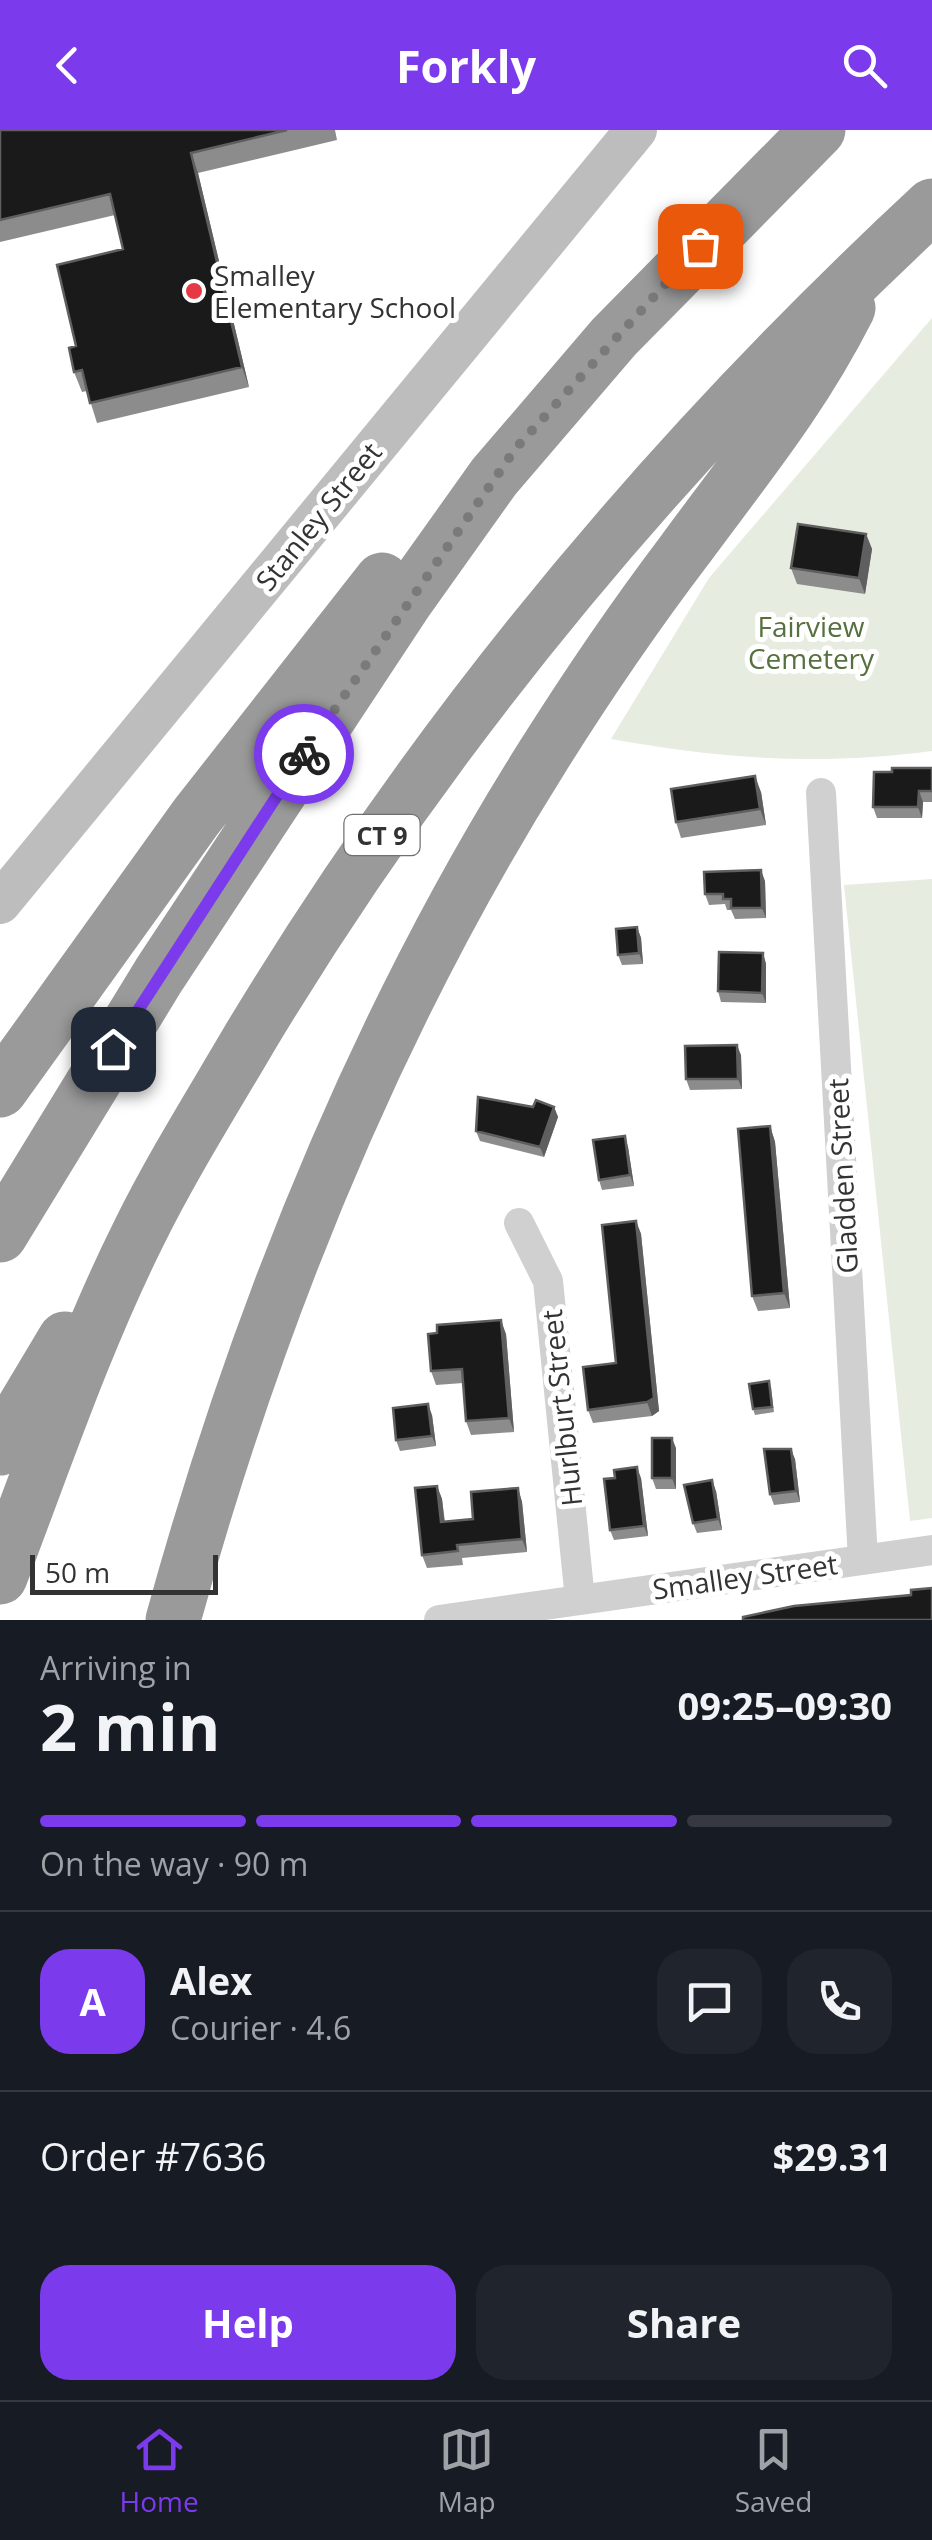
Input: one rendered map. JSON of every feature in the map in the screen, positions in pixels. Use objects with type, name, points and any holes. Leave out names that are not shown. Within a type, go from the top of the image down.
[{"type":"highway","points":[[0,1090],[145,885],[343,628],[432,525],[526,436],[682,265],[818,130]]},
{"type":"highway","name":"CT 9","points":[[0,1576],[139,1232],[318,929],[478,702],[557,601],[678,462],[932,206]]},
{"type":"highway","points":[[173,1620],[198,1526],[260,1337],[348,1123],[418,975],[500,827],[582,695],[796,404],[867,268]]},
{"type":"highway","points":[[0,1235],[122,1034],[321,727],[461,521],[526,436]]},
{"type":"highway","points":[[0,1448],[79,1316],[139,1232]]},
{"type":"main road","name":"Stanley Street","points":[[0,903],[636,130]]},
{"type":"street","name":"Gladden Street","points":[[821,793],[864,1560]]},
{"type":"street","name":"Hurlburt Street","points":[[519,1223],[548,1281],[580,1600]]},
{"type":"street","name":"Smalley Street","points":[[440,1620],[932,1550]]},
{"type":"green space","name":"Fairview Cemetery","points":[[932,318],[932,751],[850,758],[771,758],[611,739],[709,578]]},
{"type":"green space","points":[[932,879],[932,1518],[910,1521],[844,885]]},
{"type":"building","points":[[0,130],[287,130],[191,153],[242,367],[90,403],[82,370],[74,372],[69,348],[76,346],[57,265],[123,249],[110,194],[0,220]]},
{"type":"building","points":[[798,524],[866,534],[859,578],[791,568]]},
{"type":"building","points":[[892,768],[932,768],[932,791],[919,791],[918,807],[873,807],[874,772],[892,772]]},
{"type":"building","points":[[755,776],[760,809],[676,822],[671,789]]},
{"type":"building","points":[[761,870],[762,908],[731,908],[731,899],[723,899],[723,894],[705,894],[704,872]]},
{"type":"building","points":[[637,927],[639,953],[618,955],[616,929]]},
{"type":"building","points":[[719,952],[763,953],[762,993],[718,991]]},
{"type":"building","points":[[737,1045],[738,1079],[686,1079],[685,1046]]},
{"type":"building","points":[[478,1097],[533,1107],[536,1100],[554,1107],[540,1147],[476,1131]]},
{"type":"building","points":[[770,1126],[784,1293],[752,1296],[738,1129]]},
{"type":"building","points":[[625,1136],[630,1175],[599,1180],[593,1140]]},
{"type":"building","points":[[636,1221],[654,1398],[588,1410],[583,1367],[616,1363],[602,1225]]},
{"type":"building","points":[[501,1320],[509,1418],[466,1421],[462,1369],[431,1371],[428,1334],[437,1333],[437,1325]]},
{"type":"building","points":[[769,1381],[772,1407],[753,1409],[749,1384]]},
{"type":"building","points":[[428,1404],[432,1436],[396,1440],[393,1408]]},
{"type":"building","points":[[652,1438],[672,1438],[672,1478],[652,1478]]},
{"type":"building","points":[[764,1449],[791,1449],[796,1491],[770,1494]]},
{"type":"building","points":[[637,1467],[644,1526],[610,1530],[604,1479],[615,1478],[614,1470]]},
{"type":"building","points":[[712,1480],[718,1519],[693,1523],[684,1485]]},
{"type":"building","points":[[437,1486],[441,1522],[473,1519],[471,1492],[518,1488],[522,1539],[457,1545],[458,1551],[422,1555],[415,1488]]},
{"type":"building","points":[[932,1588],[932,1620],[743,1620],[794,1606],[911,1595],[911,1590]]},
{"type":"way so far","points":[[304,754],[461,521],[516,448],[700,246]]},
{"type":"place","name":"Smalley Elementary School","points":[[194,291]]},
{"type":"route","points":[[113,1049],[304,754]]}]
